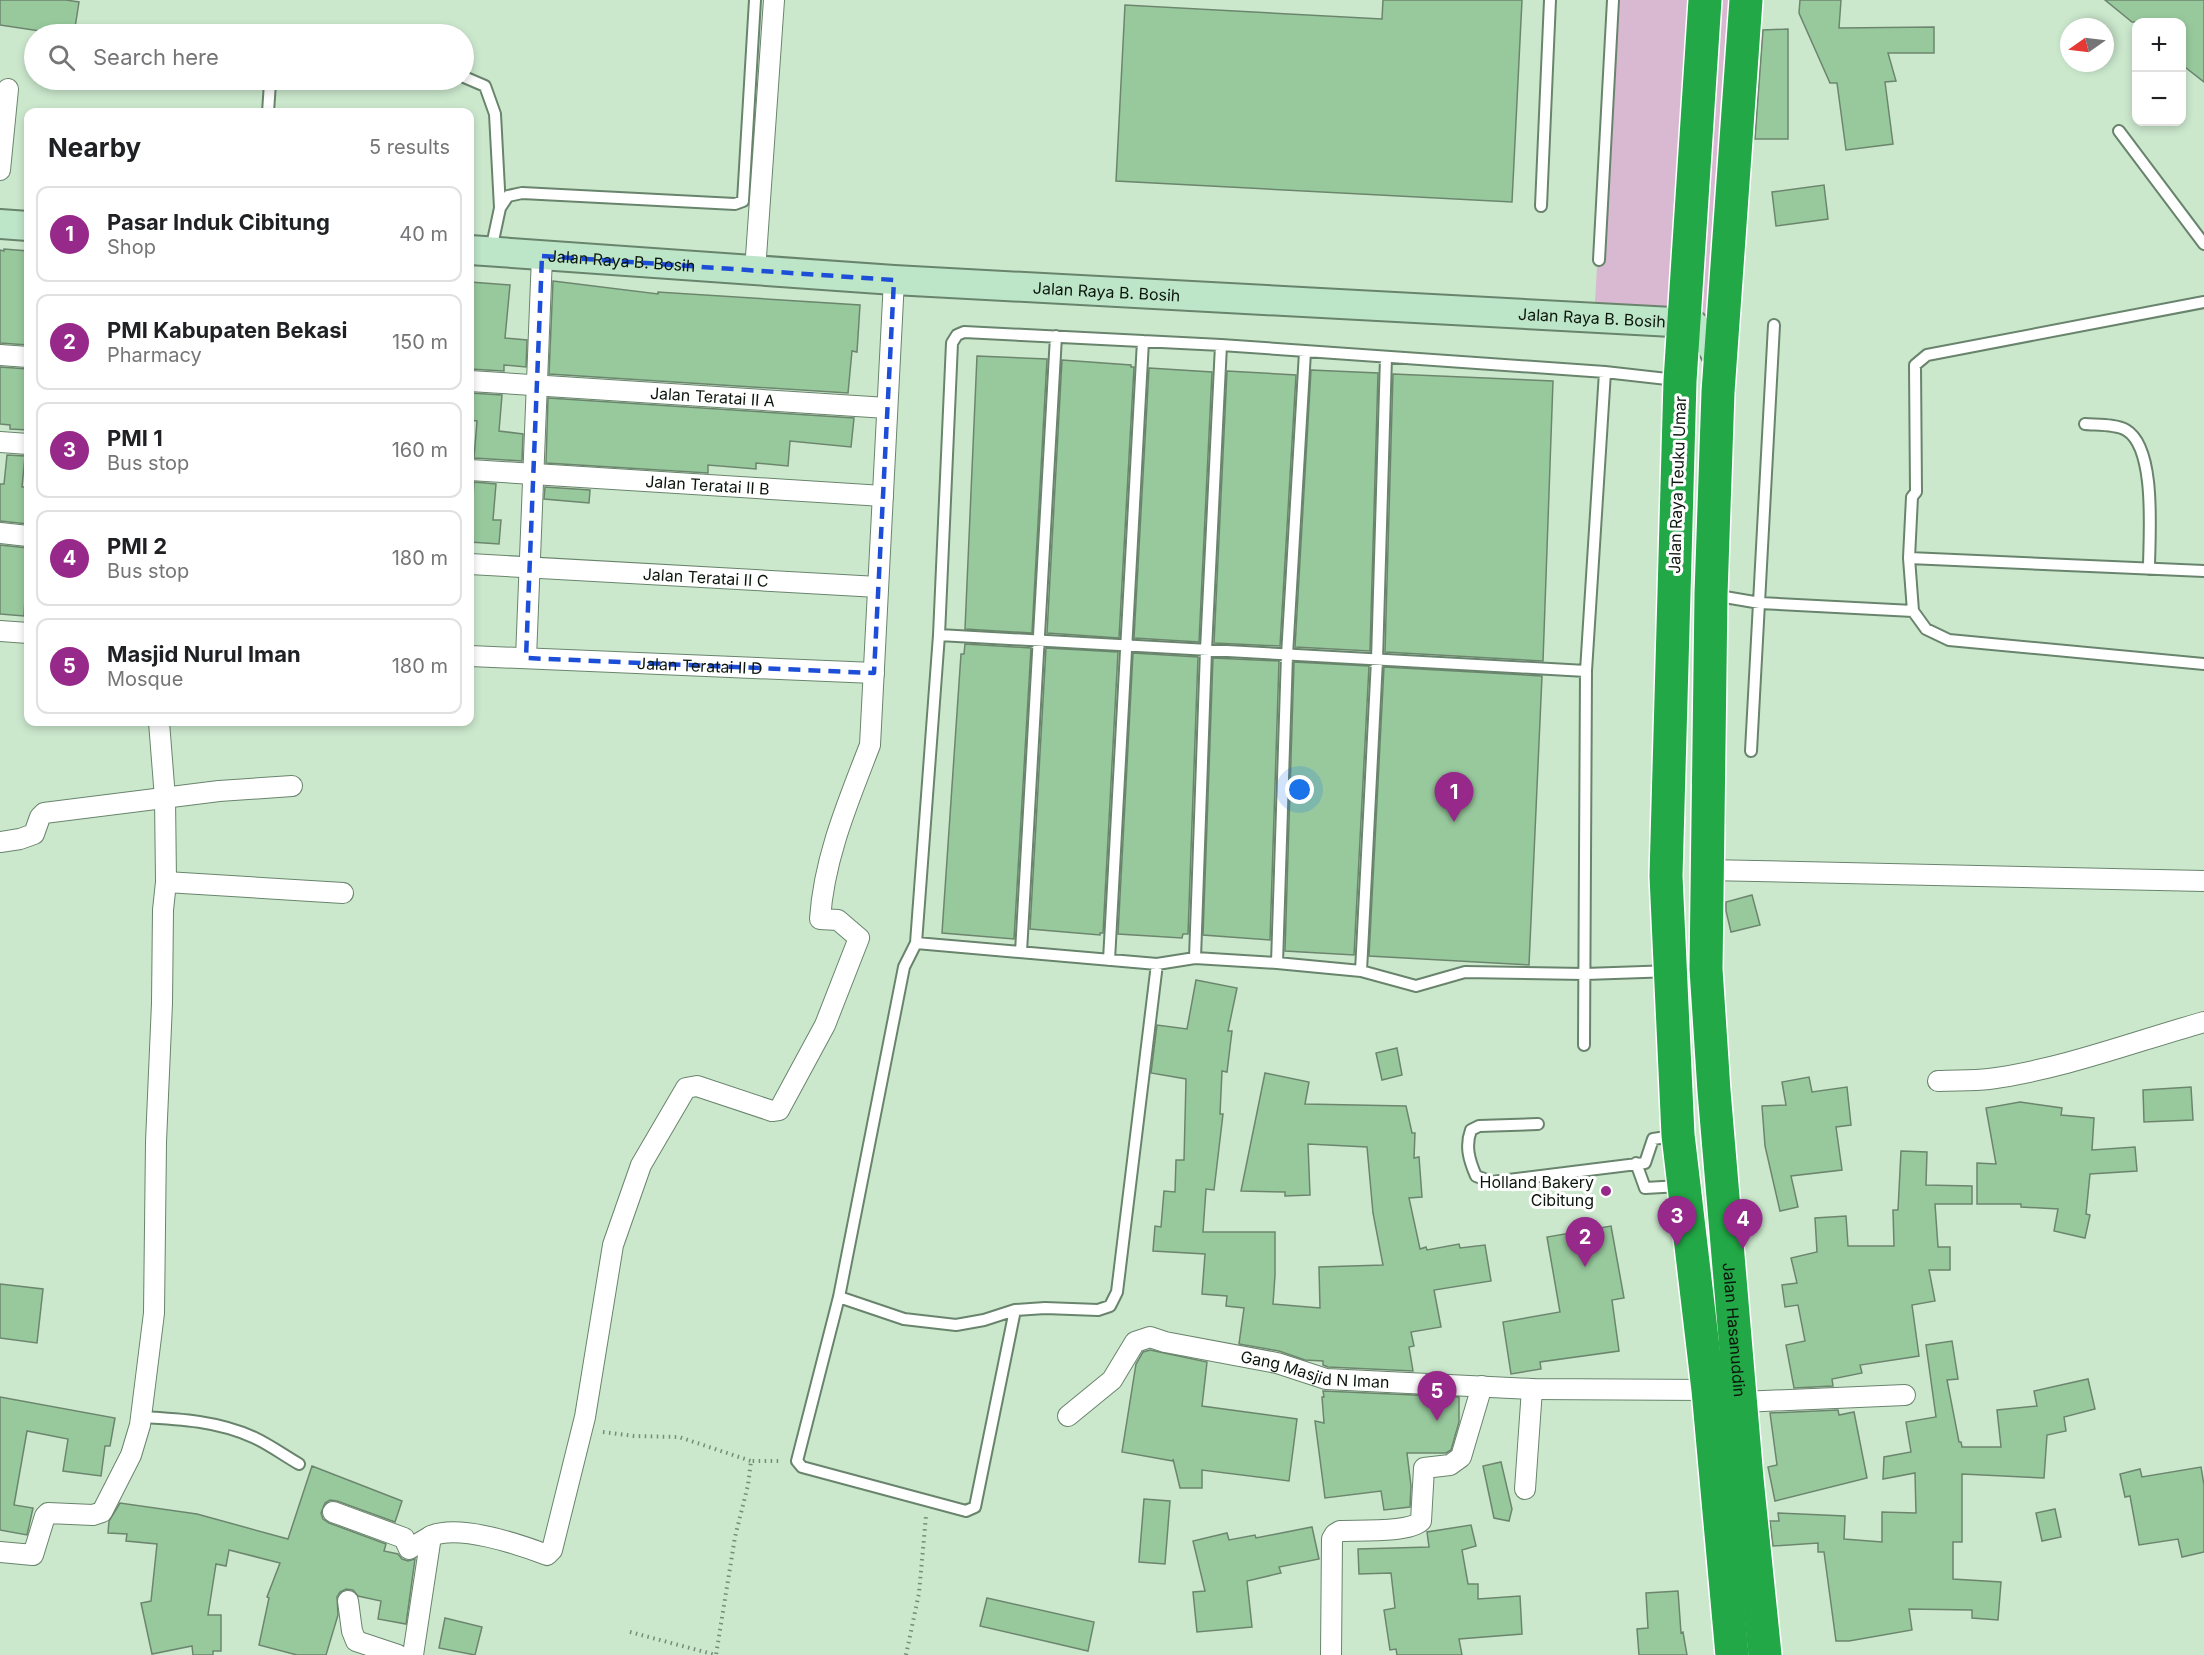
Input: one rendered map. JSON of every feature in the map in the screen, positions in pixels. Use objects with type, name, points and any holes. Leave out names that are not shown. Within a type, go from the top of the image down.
[{"type":"highway","name":"Jalan Raya Teuku Umar","points":[[1669,971],[1666,876],[1680,381],[1705,0]]},
{"type":"highway","points":[[1706,969],[1711,594],[1721,364],[1746,0]]},
{"type":"highway","name":"Jalan Hasanuddin","points":[[1706,969],[1714,1102],[1741,1402],[1731,1480],[1732,1655]]},
{"type":"highway","name":"Jalan Hasanuddin","points":[[1669,971],[1677,1135],[1708,1390],[1731,1480],[1765,1655]]},
{"type":"street","points":[[755,271],[774,0]]},
{"type":"street","points":[[0,170],[8,89]]},
{"type":"street","points":[[0,224],[24,226]]},
{"type":"street","name":"Jalan Raya B. Bosih","points":[[480,250],[894,280],[1691,323],[1713,346],[1721,364]]},
{"type":"street","points":[[526,658],[542,256]]},
{"type":"street","points":[[333,1512],[404,1538],[409,1549],[442,1532],[470,1533],[547,1555],[552,1550],[585,1417],[614,1245],[641,1165],[688,1087],[697,1086],[772,1111],[779,1110],[825,1025],[859,938],[838,920],[820,919],[822,889],[844,807],[870,745],[894,280]]},
{"type":"street","points":[[0,355],[24,357]]},
{"type":"street","name":"Jalan Teratai II A","points":[[474,381],[887,408]]},
{"type":"street","points":[[0,442],[24,444]]},
{"type":"street","name":"Jalan Teratai II B","points":[[474,470],[883,496]]},
{"type":"street","points":[[0,533],[24,536]]},
{"type":"street","name":"Jalan Teratai II C","points":[[474,564],[878,587]]},
{"type":"street","points":[[0,631],[24,633]]},
{"type":"street","name":"Jalan Teratai II D","points":[[474,656],[874,673]]},
{"type":"street","points":[[0,1552],[33,1555],[45,1516],[48,1513],[93,1515],[102,1512],[131,1455],[141,1417],[154,1313],[156,1142],[162,1003],[163,910],[166,882],[165,798],[159,726]]},
{"type":"street","points":[[0,842],[34,834],[40,817],[44,813],[219,791],[292,786]]},
{"type":"street","points":[[1707,870],[2204,881]]},
{"type":"street","points":[[166,882],[343,893]]},
{"type":"street","points":[[1938,1081],[1986,1079],[2020,1074],[2092,1056],[2204,1022]]},
{"type":"street","name":"Gang Masjid N Iman","points":[[1068,1416],[1112,1380],[1135,1342],[1150,1337],[1165,1342],[1277,1363],[1326,1379],[1532,1389],[1708,1390]]},
{"type":"street","points":[[1331,1655],[1332,1539],[1340,1532],[1401,1528],[1417,1525],[1421,1521],[1424,1468],[1450,1465],[1461,1457],[1482,1386]]},
{"type":"street","points":[[1525,1489],[1532,1389]]},
{"type":"street","points":[[1741,1402],[1905,1395]]},
{"type":"street","points":[[413,1655],[431,1536]]},
{"type":"street","points":[[348,1600],[352,1631],[356,1641],[398,1655]]},
{"type":"lane","points":[[480,250],[508,196],[522,193],[735,204],[742,201],[755,0]]},
{"type":"lane","points":[[1541,206],[1550,0]]},
{"type":"lane","points":[[1599,261],[1613,0]]},
{"type":"lane","points":[[474,82],[485,86],[495,114],[500,208]]},
{"type":"lane","points":[[268,108],[270,90]]},
{"type":"lane","points":[[2119,131],[2204,244]]},
{"type":"lane","points":[[2204,302],[1927,355],[1915,365],[1916,492],[1912,497],[1909,558],[1913,611],[1926,629],[1949,640],[2204,664]]},
{"type":"lane","points":[[1751,751],[1774,326]]},
{"type":"lane","points":[[1015,1311],[975,1507],[966,1511],[802,1467],[796,1461],[840,1297],[904,967],[916,943],[939,635],[952,343],[957,335],[964,332],[1221,345],[1605,372],[1680,381]]},
{"type":"lane","points":[[1022,952],[1056,336]]},
{"type":"lane","points":[[1109,960],[1143,341]]},
{"type":"lane","points":[[1195,958],[1206,650],[1221,345]]},
{"type":"lane","points":[[1277,963],[1287,655],[1305,352]]},
{"type":"lane","points":[[1361,971],[1377,660],[1386,357]]},
{"type":"lane","points":[[1584,1045],[1586,671],[1605,372]]},
{"type":"lane","points":[[2085,424],[2124,428],[2134,436],[2141,449],[2150,491],[2149,568]]},
{"type":"lane","points":[[1909,558],[2204,571]]},
{"type":"lane","points":[[1711,594],[1760,603],[1913,611]]},
{"type":"lane","points":[[939,635],[1586,671]]},
{"type":"lane","points":[[916,943],[1157,964],[1195,958],[1277,963],[1361,971],[1416,986],[1465,972],[1585,974],[1706,969]]},
{"type":"lane","points":[[840,1297],[904,1319],[956,1325],[1015,1311],[1045,1308],[1098,1310],[1110,1306],[1117,1293],[1157,964]]},
{"type":"lane","points":[[1538,1124],[1479,1126],[1472,1130],[1468,1139],[1468,1155],[1476,1176],[1492,1182],[1645,1163],[1653,1139],[1677,1135]]},
{"type":"lane","points":[[1636,1163],[1645,1188],[1683,1186]]},
{"type":"lane","points":[[141,1417],[185,1420],[221,1426],[255,1438],[299,1464]]},
{"type":"path","points":[[600,1432],[634,1436],[679,1437],[751,1461],[796,1461]]},
{"type":"path","points":[[630,1632],[716,1655],[735,1536],[748,1485],[751,1461]]},
{"type":"path","points":[[906,1655],[919,1593],[927,1500]]},
{"type":"highlighted area","points":[[542,256],[894,280],[874,673],[526,658]]},
{"type":"shaded area","points":[[1613,0],[1746,0],[1713,346],[1594,318]]},
{"type":"building","points":[[0,0],[79,2],[76,24],[24,24],[24,29],[0,25]]},
{"type":"building","points":[[1383,0],[1522,0],[1512,202],[1116,181],[1125,5],[1382,19]]},
{"type":"building","points":[[1800,0],[1841,0],[1839,28],[1934,27],[1934,53],[1888,53],[1896,81],[1885,82],[1893,144],[1846,150],[1837,83],[1830,83],[1799,13]]},
{"type":"building","points":[[2105,0],[2204,0],[2204,82],[2186,68],[2186,18],[2132,18],[2132,22]]},
{"type":"building","points":[[1788,29],[1788,139],[1755,139],[1763,30]]},
{"type":"building","points":[[1824,185],[1828,219],[1776,226],[1772,192]]},
{"type":"building","points":[[4,249],[24,251],[24,345],[0,343],[0,250],[4,251]]},
{"type":"building","points":[[553,281],[658,294],[658,292],[860,305],[857,352],[852,351],[848,393],[549,374]]},
{"type":"building","points":[[474,282],[510,285],[505,338],[527,340],[526,367],[504,365],[504,371],[474,369]]},
{"type":"building","points":[[977,356],[1047,359],[1032,633],[965,629]]},
{"type":"building","points":[[1062,360],[1134,367],[1119,638],[1047,633]]},
{"type":"building","points":[[0,367],[24,369],[24,430],[10,429],[10,425],[0,424]]},
{"type":"building","points":[[1149,368],[1212,372],[1199,642],[1134,638]]},
{"type":"building","points":[[1311,370],[1378,373],[1370,651],[1295,647]]},
{"type":"building","points":[[1227,371],[1296,375],[1280,646],[1214,643]]},
{"type":"building","points":[[1393,374],[1553,381],[1543,661],[1385,652]]},
{"type":"building","points":[[474,393],[502,395],[499,431],[523,434],[522,461],[474,458],[477,421],[474,421]]},
{"type":"building","points":[[548,398],[854,418],[851,447],[790,441],[788,466],[756,463],[756,469],[708,465],[708,473],[546,463]]},
{"type":"building","points":[[7,455],[24,456],[22,487],[24,487],[24,524],[0,521],[0,484],[4,484]]},
{"type":"building","points":[[474,482],[496,484],[493,520],[501,520],[499,544],[474,542]]},
{"type":"building","points":[[545,487],[590,490],[589,503],[544,499]]},
{"type":"building","points":[[0,545],[24,548],[24,616],[0,614]]},
{"type":"building","points":[[965,644],[1031,648],[1014,939],[942,933],[961,654],[964,654]]},
{"type":"building","points":[[1046,648],[1118,652],[1103,933],[1100,935],[1030,929]]},
{"type":"building","points":[[1133,653],[1198,657],[1188,934],[1183,934],[1182,938],[1118,934]]},
{"type":"building","points":[[1213,658],[1279,661],[1270,940],[1203,935]]},
{"type":"building","points":[[1294,662],[1369,666],[1354,955],[1285,951]]},
{"type":"building","points":[[1384,667],[1542,676],[1529,965],[1369,956]]},
{"type":"building","points":[[1752,895],[1760,925],[1731,932],[1726,902]]},
{"type":"building","points":[[1196,980],[1237,988],[1228,1031],[1232,1031],[1227,1072],[1222,1071],[1220,1114],[1223,1114],[1214,1190],[1206,1189],[1203,1232],[1275,1232],[1273,1304],[1320,1308],[1319,1267],[1383,1265],[1373,1213],[1367,1147],[1308,1144],[1310,1195],[1285,1196],[1285,1192],[1241,1191],[1265,1073],[1309,1082],[1305,1104],[1406,1106],[1412,1133],[1415,1133],[1414,1158],[1419,1157],[1422,1197],[1409,1198],[1420,1249],[1426,1247],[1427,1250],[1459,1244],[1460,1248],[1485,1245],[1491,1281],[1434,1290],[1441,1327],[1411,1332],[1414,1346],[1409,1347],[1413,1371],[1328,1367],[1323,1365],[1323,1361],[1305,1360],[1279,1351],[1239,1344],[1244,1308],[1226,1306],[1227,1296],[1202,1294],[1205,1254],[1153,1251],[1155,1226],[1161,1227],[1164,1191],[1175,1192],[1176,1160],[1184,1160],[1186,1079],[1151,1073],[1157,1025],[1187,1029]]},
{"type":"building","points":[[1397,1048],[1402,1075],[1382,1080],[1376,1053]]},
{"type":"building","points":[[1809,1077],[1812,1092],[1847,1087],[1851,1125],[1836,1127],[1842,1170],[1791,1176],[1798,1207],[1780,1211],[1765,1146],[1762,1106],[1786,1105],[1782,1082]]},
{"type":"building","points":[[2191,1087],[2193,1120],[2144,1122],[2143,1090]]},
{"type":"building","points":[[2020,1102],[2062,1108],[2061,1115],[2094,1118],[2092,1150],[2135,1147],[2137,1171],[2090,1174],[2086,1214],[2090,1215],[2085,1238],[2054,1231],[2058,1209],[2021,1207],[2021,1204],[1977,1204],[1977,1163],[1996,1164],[1986,1108]]},
{"type":"building","points":[[1901,1151],[1927,1152],[1926,1185],[1972,1186],[1972,1204],[1935,1204],[1938,1247],[1950,1247],[1950,1270],[1929,1270],[1935,1301],[1912,1305],[1919,1356],[1860,1365],[1862,1373],[1832,1379],[1833,1386],[1794,1388],[1786,1345],[1805,1341],[1798,1305],[1785,1307],[1782,1285],[1797,1283],[1791,1258],[1817,1252],[1815,1218],[1846,1216],[1848,1246],[1894,1246],[1893,1210],[1898,1210]]},
{"type":"building","points":[[1611,1226],[1624,1298],[1612,1300],[1619,1351],[1540,1362],[1541,1369],[1511,1374],[1503,1322],[1560,1312],[1547,1237]]},
{"type":"building","points":[[0,1284],[43,1289],[37,1343],[0,1338]]},
{"type":"building","points":[[1952,1341],[1958,1379],[1947,1380],[1959,1442],[1962,1447],[2001,1447],[1997,1410],[2037,1406],[2034,1391],[2088,1379],[2095,1409],[2064,1417],[2066,1431],[2047,1435],[2044,1478],[1962,1474],[1962,1542],[1953,1542],[1953,1579],[2001,1582],[1998,1620],[1972,1618],[1972,1610],[1909,1609],[1912,1630],[1849,1641],[1836,1641],[1824,1552],[1818,1552],[1818,1543],[1773,1546],[1770,1521],[1779,1521],[1778,1513],[1845,1516],[1844,1539],[1882,1542],[1882,1512],[1916,1513],[1915,1473],[1883,1479],[1884,1457],[1911,1452],[1906,1422],[1936,1417],[1926,1345]]},
{"type":"building","points":[[1150,1350],[1207,1362],[1202,1406],[1297,1419],[1289,1481],[1202,1470],[1202,1488],[1180,1488],[1173,1459],[1173,1461],[1122,1452],[1136,1364],[1143,1352]]},
{"type":"building","points":[[1323,1391],[1459,1397],[1459,1422],[1451,1450],[1446,1453],[1407,1453],[1411,1486],[1410,1507],[1384,1510],[1381,1491],[1325,1498],[1315,1421],[1324,1423]]},
{"type":"building","points":[[0,1397],[115,1418],[110,1446],[105,1446],[101,1476],[63,1471],[68,1439],[27,1431],[14,1505],[33,1508],[27,1535],[0,1530]]},
{"type":"building","points":[[1838,1410],[1839,1415],[1854,1412],[1867,1478],[1775,1501],[1768,1467],[1777,1465],[1770,1413]]},
{"type":"building","points":[[1501,1462],[1512,1509],[1509,1521],[1494,1518],[1483,1466]]},
{"type":"building","points":[[312,1466],[402,1501],[395,1522],[330,1500],[325,1503],[321,1513],[323,1519],[329,1523],[386,1544],[384,1551],[398,1554],[402,1559],[408,1561],[415,1559],[406,1624],[378,1619],[381,1601],[358,1596],[353,1590],[346,1589],[337,1597],[338,1615],[326,1655],[297,1655],[259,1645],[269,1598],[267,1597],[280,1563],[229,1550],[226,1566],[216,1564],[208,1615],[221,1615],[221,1651],[213,1651],[213,1655],[193,1655],[192,1646],[152,1654],[141,1603],[151,1601],[157,1544],[126,1541],[127,1534],[108,1533],[109,1521],[120,1503],[197,1514],[288,1539]]},
{"type":"building","points":[[2201,1467],[2204,1485],[2204,1552],[2182,1557],[2178,1539],[2139,1545],[2130,1496],[2125,1497],[2120,1474],[2140,1469],[2142,1477]]},
{"type":"building","points":[[1144,1499],[1170,1501],[1165,1564],[1139,1562]]},
{"type":"building","points":[[2055,1509],[2061,1537],[2042,1541],[2036,1513]]},
{"type":"building","points":[[1471,1525],[1476,1546],[1462,1550],[1468,1584],[1478,1584],[1478,1599],[1520,1596],[1522,1634],[1459,1639],[1462,1655],[1397,1655],[1396,1649],[1390,1650],[1384,1610],[1395,1608],[1391,1573],[1359,1574],[1358,1549],[1429,1547],[1427,1532]]},
{"type":"building","points":[[1312,1527],[1319,1559],[1279,1567],[1281,1573],[1247,1581],[1252,1627],[1197,1632],[1193,1592],[1205,1591],[1193,1541],[1227,1533],[1229,1540],[1255,1535],[1256,1538]]},
{"type":"building","points":[[1678,1591],[1681,1633],[1683,1632],[1687,1655],[1639,1655],[1637,1629],[1648,1628],[1646,1593]]},
{"type":"building","points":[[987,1598],[1094,1622],[1088,1651],[980,1626]]},
{"type":"building","points":[[445,1618],[482,1627],[475,1655],[439,1648]]},
{"type":"place","name":"Pasar Induk Cibitung","points":[[1454,822]]},
{"type":"place","name":"Holland Bakery Cibitung","points":[[1606,1191]]},
{"type":"place","name":"PMI 1","points":[[1677,1246]]},
{"type":"place","name":"PMI 2","points":[[1743,1249]]},
{"type":"place","name":"PMI Kabupaten Bekasi","points":[[1585,1267]]},
{"type":"place","name":"Masjid Nurul Iman","points":[[1437,1421]]}]
